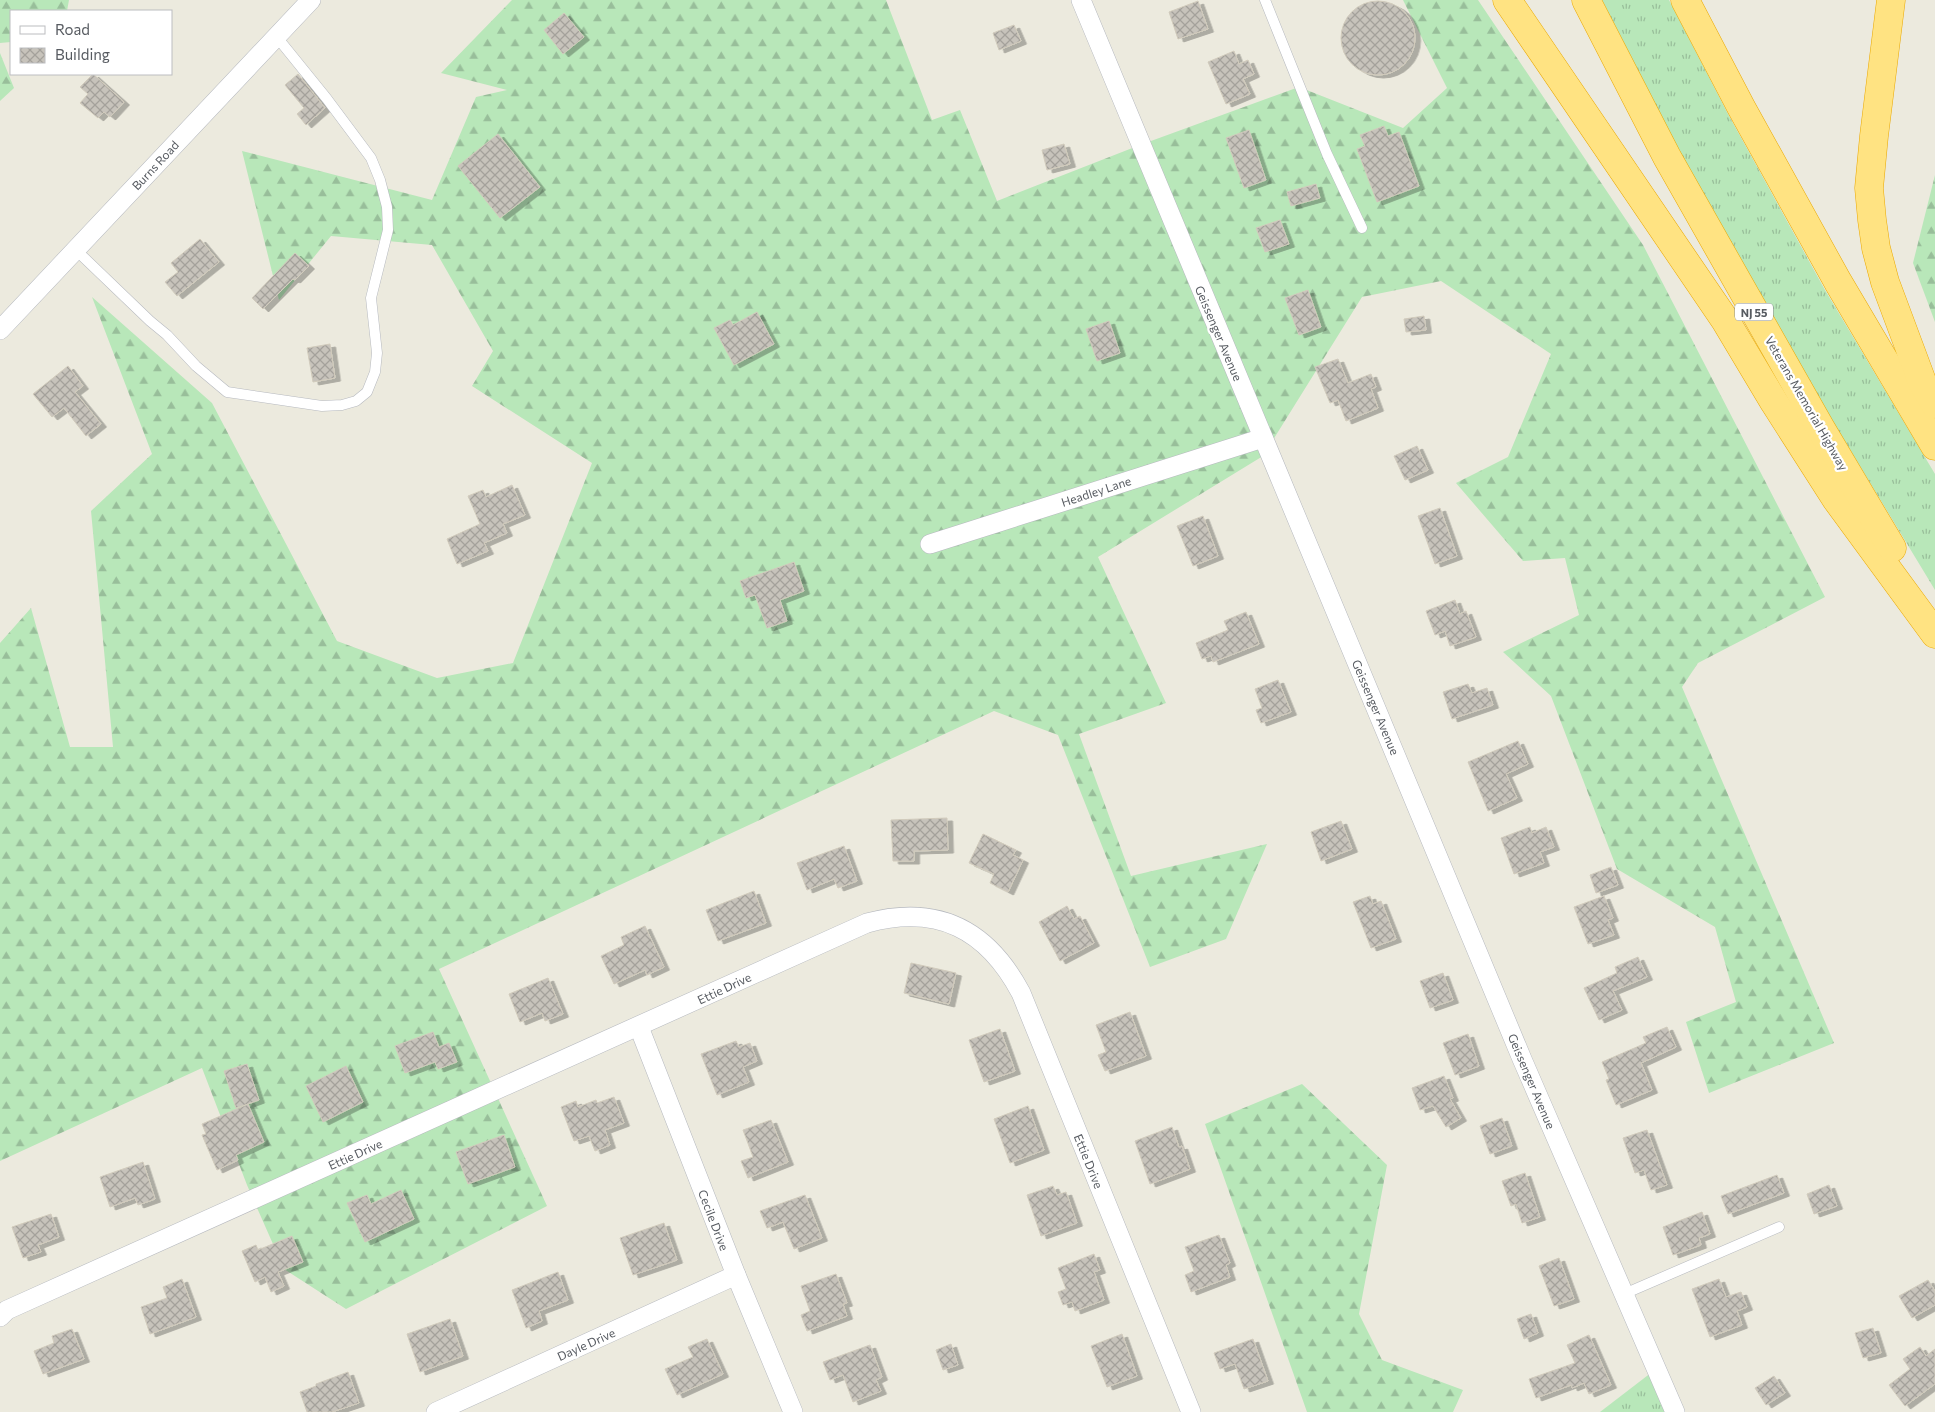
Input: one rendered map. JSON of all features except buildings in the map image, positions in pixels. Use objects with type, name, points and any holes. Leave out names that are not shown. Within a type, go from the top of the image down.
[{"type":"highway","points":[[1507,0],[1725,320],[1774,402],[1836,499],[1935,634]]},
{"type":"highway","name":"Veterans Memorial Highway","points":[[1586,0],[1695,208],[1820,427],[1935,617]]},
{"type":"highway","points":[[1685,0],[1741,107],[1838,282],[1935,446]]},
{"type":"highway","points":[[1891,0],[1869,188],[1872,220],[1876,248],[1885,282],[1923,384],[1935,404]]},
{"type":"street","name":"Burns Road","points":[[0,330],[310,0]]},
{"type":"street","name":"Geissenger Avenue","points":[[1081,0],[1524,1064],[1674,1412]]},
{"type":"street","name":"Headley Lane","points":[[930,544],[1263,438]]},
{"type":"street","name":"Ettie Drive","points":[[0,1317],[7,1310],[874,921],[889,917],[911,915],[936,918],[974,936],[1010,971],[1191,1412]]},
{"type":"street","name":"Cecile Drive","points":[[639,1027],[736,1275],[793,1412]]},
{"type":"street","name":"Dayle Drive","points":[[436,1412],[736,1275]]},
{"type":"lane","points":[[1264,0],[1327,154],[1362,228]]},
{"type":"lane","points":[[76,250],[150,322],[167,335],[196,366],[227,392],[322,406],[342,405],[356,401],[367,392],[375,372],[377,353],[371,298],[388,230],[387,207],[380,180],[370,158],[327,99],[276,36]]},
{"type":"lane","points":[[1624,1294],[1779,1227]]},
{"type":"green space","points":[[0,0],[69,0],[67,10],[10,10],[10,42],[0,43]]},
{"type":"green space","points":[[512,0],[886,0],[932,120],[960,110],[997,201],[1140,145],[1299,87],[1403,128],[1447,88],[1403,0],[1478,0],[1643,245],[1825,597],[1698,663],[1682,687],[1834,1043],[1709,1093],[1686,1022],[1736,1002],[1715,927],[1617,869],[1551,696],[1503,652],[1579,615],[1565,558],[1523,561],[1456,483],[1508,457],[1551,354],[1441,281],[1362,297],[1263,456],[1098,557],[1166,703],[1079,734],[1131,876],[1267,844],[1226,939],[1150,967],[1058,735],[994,711],[439,969],[547,1206],[346,1309],[284,1269],[247,1185],[202,1068],[0,1161],[0,643],[31,608],[70,747],[113,747],[91,511],[152,454],[92,297],[212,403],[337,641],[437,678],[513,663],[592,463],[472,386],[493,351],[432,245],[331,236],[279,300],[242,151],[432,200],[476,97],[507,90],[441,73]]},
{"type":"green space","points":[[1602,0],[1669,0],[1728,114],[1825,290],[1935,474],[1935,590],[1832,420],[1679,150]]},
{"type":"green space","points":[[0,53],[14,88],[0,101]]},
{"type":"green space","points":[[1935,175],[1935,322],[1913,263]]},
{"type":"green space","points":[[1302,1084],[1387,1165],[1359,1314],[1382,1360],[1463,1390],[1453,1412],[1307,1412],[1205,1124]]},
{"type":"green space","points":[[1656,1369],[1674,1412],[1600,1412]]}]
